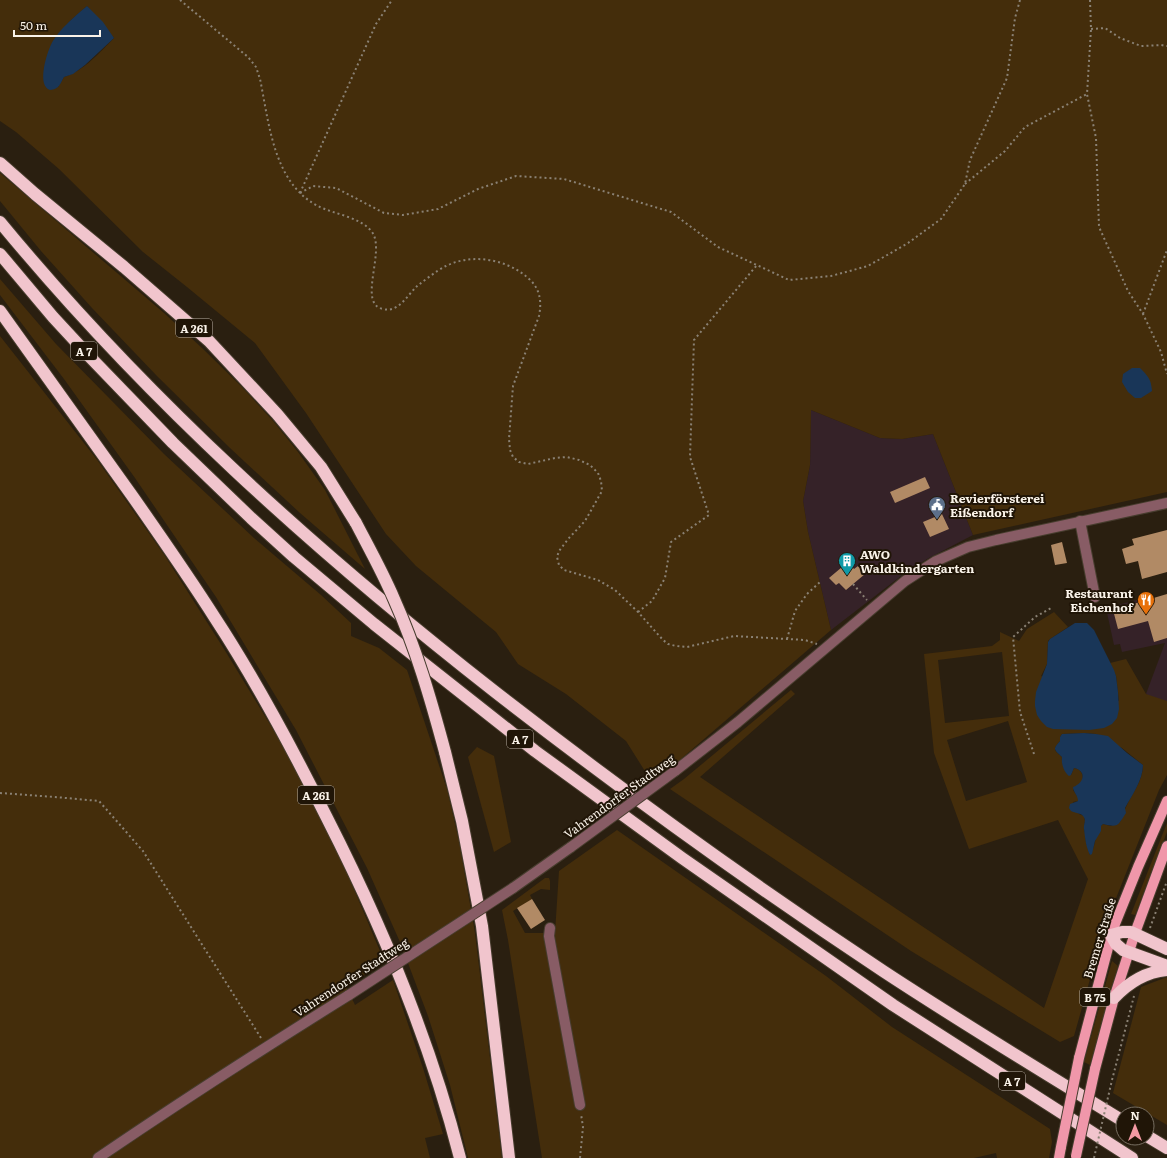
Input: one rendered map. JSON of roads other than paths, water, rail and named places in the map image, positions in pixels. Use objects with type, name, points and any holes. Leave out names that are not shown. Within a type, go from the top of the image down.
[{"type":"highway","name":"A 261","points":[[0,163],[35,194],[124,267],[209,341],[277,414],[321,467],[356,523],[389,589],[405,626],[420,668],[445,752],[462,821],[482,926],[509,1158]]},
{"type":"highway","name":"A 7","points":[[0,222],[106,344],[182,421],[237,474],[295,526],[376,597],[439,649],[552,736],[751,881],[882,970],[1115,1116]]},
{"type":"highway","name":"A 7","points":[[0,254],[58,323],[173,443],[294,557],[374,624],[535,751],[688,863],[892,1005],[1132,1158]]},
{"type":"highway","name":"A 261","points":[[0,310],[167,546],[215,618],[248,670],[301,765],[345,853],[374,916],[400,979],[423,1039],[453,1131],[460,1158]]},
{"type":"highway","points":[[1167,949],[1135,934],[1125,932],[1112,935],[1113,940],[1118,946],[1129,952],[1167,966]]},
{"type":"highway","points":[[1114,998],[1131,982],[1142,976],[1167,970]]},
{"type":"highway","points":[[1155,1141],[1167,1147]]},
{"type":"main road","name":"Bremer Straße","points":[[1059,1158],[1079,1058],[1112,935],[1120,910],[1167,801]]},
{"type":"main road","name":"B 75","points":[[1076,1157],[1095,1069],[1114,998],[1135,934],[1167,846]]},
{"type":"street","name":"Vahrendorfer Stadtweg","points":[[98,1158],[167,1111],[513,888],[571,847],[675,772],[738,722],[905,581],[936,560],[968,547],[996,540],[1167,503]]},
{"type":"street","points":[[1079,521],[1095,597]]},
{"type":"street","points":[[550,928],[549,936],[580,1105]]},
{"type":"water","points":[[87,6],[103,22],[114,38],[85,65],[73,74],[64,77],[57,88],[50,90],[46,87],[43,77],[46,57],[50,47],[61,30]]},
{"type":"water","points":[[1132,368],[1140,368],[1151,383],[1152,391],[1141,398],[1135,398],[1128,392],[1122,382],[1123,374]]},
{"type":"water","points":[[1075,623],[1087,623],[1094,630],[1116,676],[1119,709],[1117,718],[1112,724],[1104,728],[1089,730],[1053,729],[1047,727],[1037,715],[1035,706],[1036,692],[1047,664],[1048,642],[1050,639]]},
{"type":"water","points":[[1084,733],[1108,736],[1143,765],[1143,771],[1139,782],[1125,808],[1126,813],[1118,824],[1112,826],[1103,824],[1101,826],[1101,831],[1095,841],[1092,854],[1090,855],[1085,839],[1084,818],[1081,814],[1071,811],[1069,808],[1070,804],[1078,801],[1073,787],[1080,783],[1082,780],[1082,774],[1074,768],[1069,776],[1063,768],[1062,757],[1055,749],[1062,734]]},
{"type":"place","name":"Revierförsterei Eißendorf","points":[[937,520]]},
{"type":"place","name":"AWO Waldkindergarten","points":[[847,576]]},
{"type":"place","name":"Restaurant Eichenhof","points":[[1146,615]]}]
